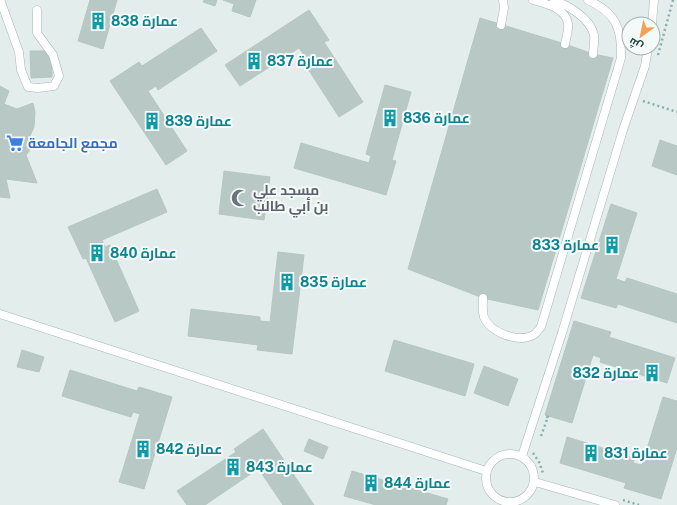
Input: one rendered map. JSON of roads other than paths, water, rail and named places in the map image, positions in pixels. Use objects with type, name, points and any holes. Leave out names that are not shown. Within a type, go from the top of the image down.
[{"type":"lane","points":[[501,24],[504,8],[503,0]]},
{"type":"lane","points":[[533,0],[552,6],[563,14],[568,25],[565,44]]},
{"type":"lane","points":[[554,0],[574,10],[588,23],[594,36],[593,54]]},
{"type":"lane","points":[[483,298],[483,315],[488,324],[495,330],[518,338],[535,334],[541,327],[621,58],[622,41],[614,19],[602,6],[588,0]]},
{"type":"lane","points":[[653,16],[654,0]]},
{"type":"lane","points":[[1,2],[19,52],[20,70],[28,87],[38,88],[54,86],[59,76],[53,55],[37,32],[37,10]]},
{"type":"lane","points":[[522,456],[562,333],[623,130],[645,66],[647,56]]},
{"type":"lane","points":[[0,314],[486,471]]},
{"type":"lane","points":[[507,453],[522,456],[528,460],[535,474],[535,482],[532,489],[528,496],[521,500],[505,502],[498,499],[492,494],[488,487],[486,471],[494,459],[500,455],[507,453]]},
{"type":"lane","points":[[535,482],[616,502]]},
{"type":"place","name":"عمارة 838","points":[[98,21]]},
{"type":"place","name":"عمارة 837","points":[[254,61]]},
{"type":"place","name":"عمارة 836","points":[[390,118]]},
{"type":"place","name":"عمارة 839","points":[[152,121]]},
{"type":"place","name":"مجمع الجامعة","points":[[15,143]]},
{"type":"place","name":"مسجد علي بن أبي طالب","points":[[240,198]]},
{"type":"place","name":"عمارة 833","points":[[612,245]]},
{"type":"place","name":"عمارة 840","points":[[97,253]]},
{"type":"place","name":"عمارة 835","points":[[287,282]]},
{"type":"place","name":"عمارة 832","points":[[652,373]]},
{"type":"place","name":"عمارة 842","points":[[143,449]]},
{"type":"place","name":"عمارة 831","points":[[591,453]]},
{"type":"place","name":"عمارة 843","points":[[233,467]]},
{"type":"place","name":"عمارة 844","points":[[371,483]]}]
